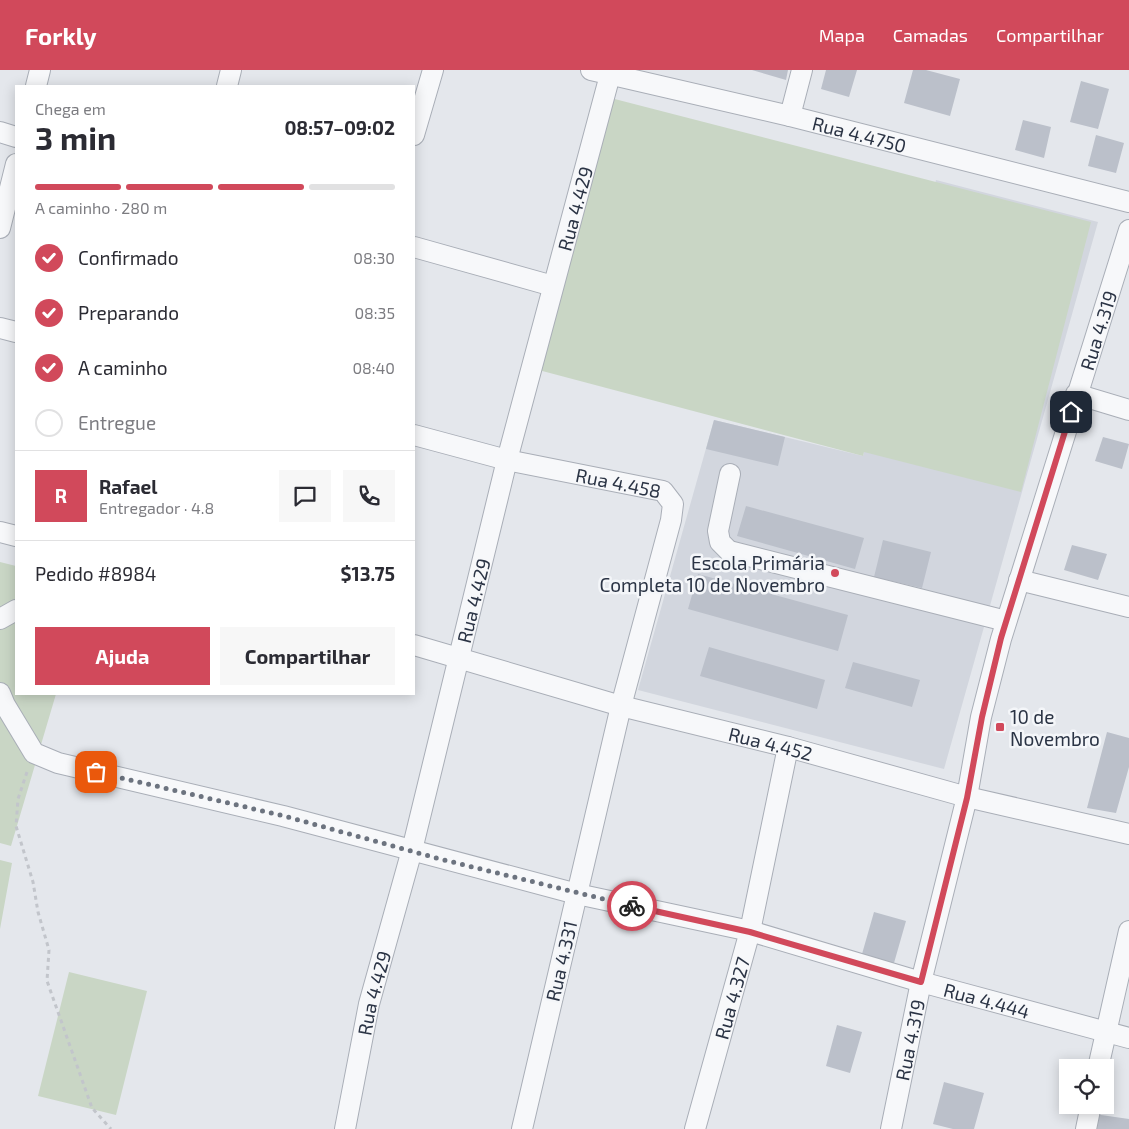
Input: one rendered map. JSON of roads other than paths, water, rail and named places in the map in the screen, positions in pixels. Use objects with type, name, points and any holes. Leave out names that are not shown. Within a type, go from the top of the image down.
[{"type":"street","points":[[36,85],[40,70]]},
{"type":"street","points":[[227,85],[231,70]]},
{"type":"street","points":[[415,131],[433,70]]},
{"type":"street","name":"Rua 4.4750","points":[[591,70],[790,116],[1129,202]]},
{"type":"street","points":[[790,116],[802,70]]},
{"type":"street","name":"Rua 4.429","points":[[347,1128],[369,1004],[412,850],[458,657],[552,286],[614,74]]},
{"type":"street","points":[[0,132],[15,137]]},
{"type":"street","points":[[0,228],[15,168]]},
{"type":"street","name":"Rua 4.319","points":[[891,1129],[921,982],[967,798],[982,717],[1006,621],[1129,230]]},
{"type":"street","points":[[415,247],[552,286]]},
{"type":"street","points":[[0,328],[15,332]]},
{"type":"street","points":[[1076,394],[1129,410]]},
{"type":"street","name":"Rua 4.458","points":[[415,435],[507,460],[663,490],[673,504],[621,706]]},
{"type":"street","points":[[730,474],[718,531],[720,542],[728,551],[1006,621]]},
{"type":"street","points":[[0,532],[15,536]]},
{"type":"street","points":[[1018,580],[1129,607]]},
{"type":"street","points":[[0,619],[15,611]]},
{"type":"street","name":"Rua 4.452","points":[[415,645],[621,706],[788,747],[967,798],[1129,834]]},
{"type":"street","name":"Rua 4.444","points":[[0,693],[5,705],[34,753],[58,763],[284,816],[577,894],[750,932],[921,982],[1129,1038]]},
{"type":"street","name":"Rua 4.331","points":[[522,1129],[621,706]]},
{"type":"street","name":"Rua 4.327","points":[[695,1129],[750,932],[788,747]]},
{"type":"street","points":[[1100,1059],[1129,931]]},
{"type":"street","points":[[1086,1129],[1089,1114]]},
{"type":"place","name":"Escola Primária Completa 10 de Novembro","points":[[835,573]]},
{"type":"place","name":"10 de Novembro","points":[[1000,727]]}]
